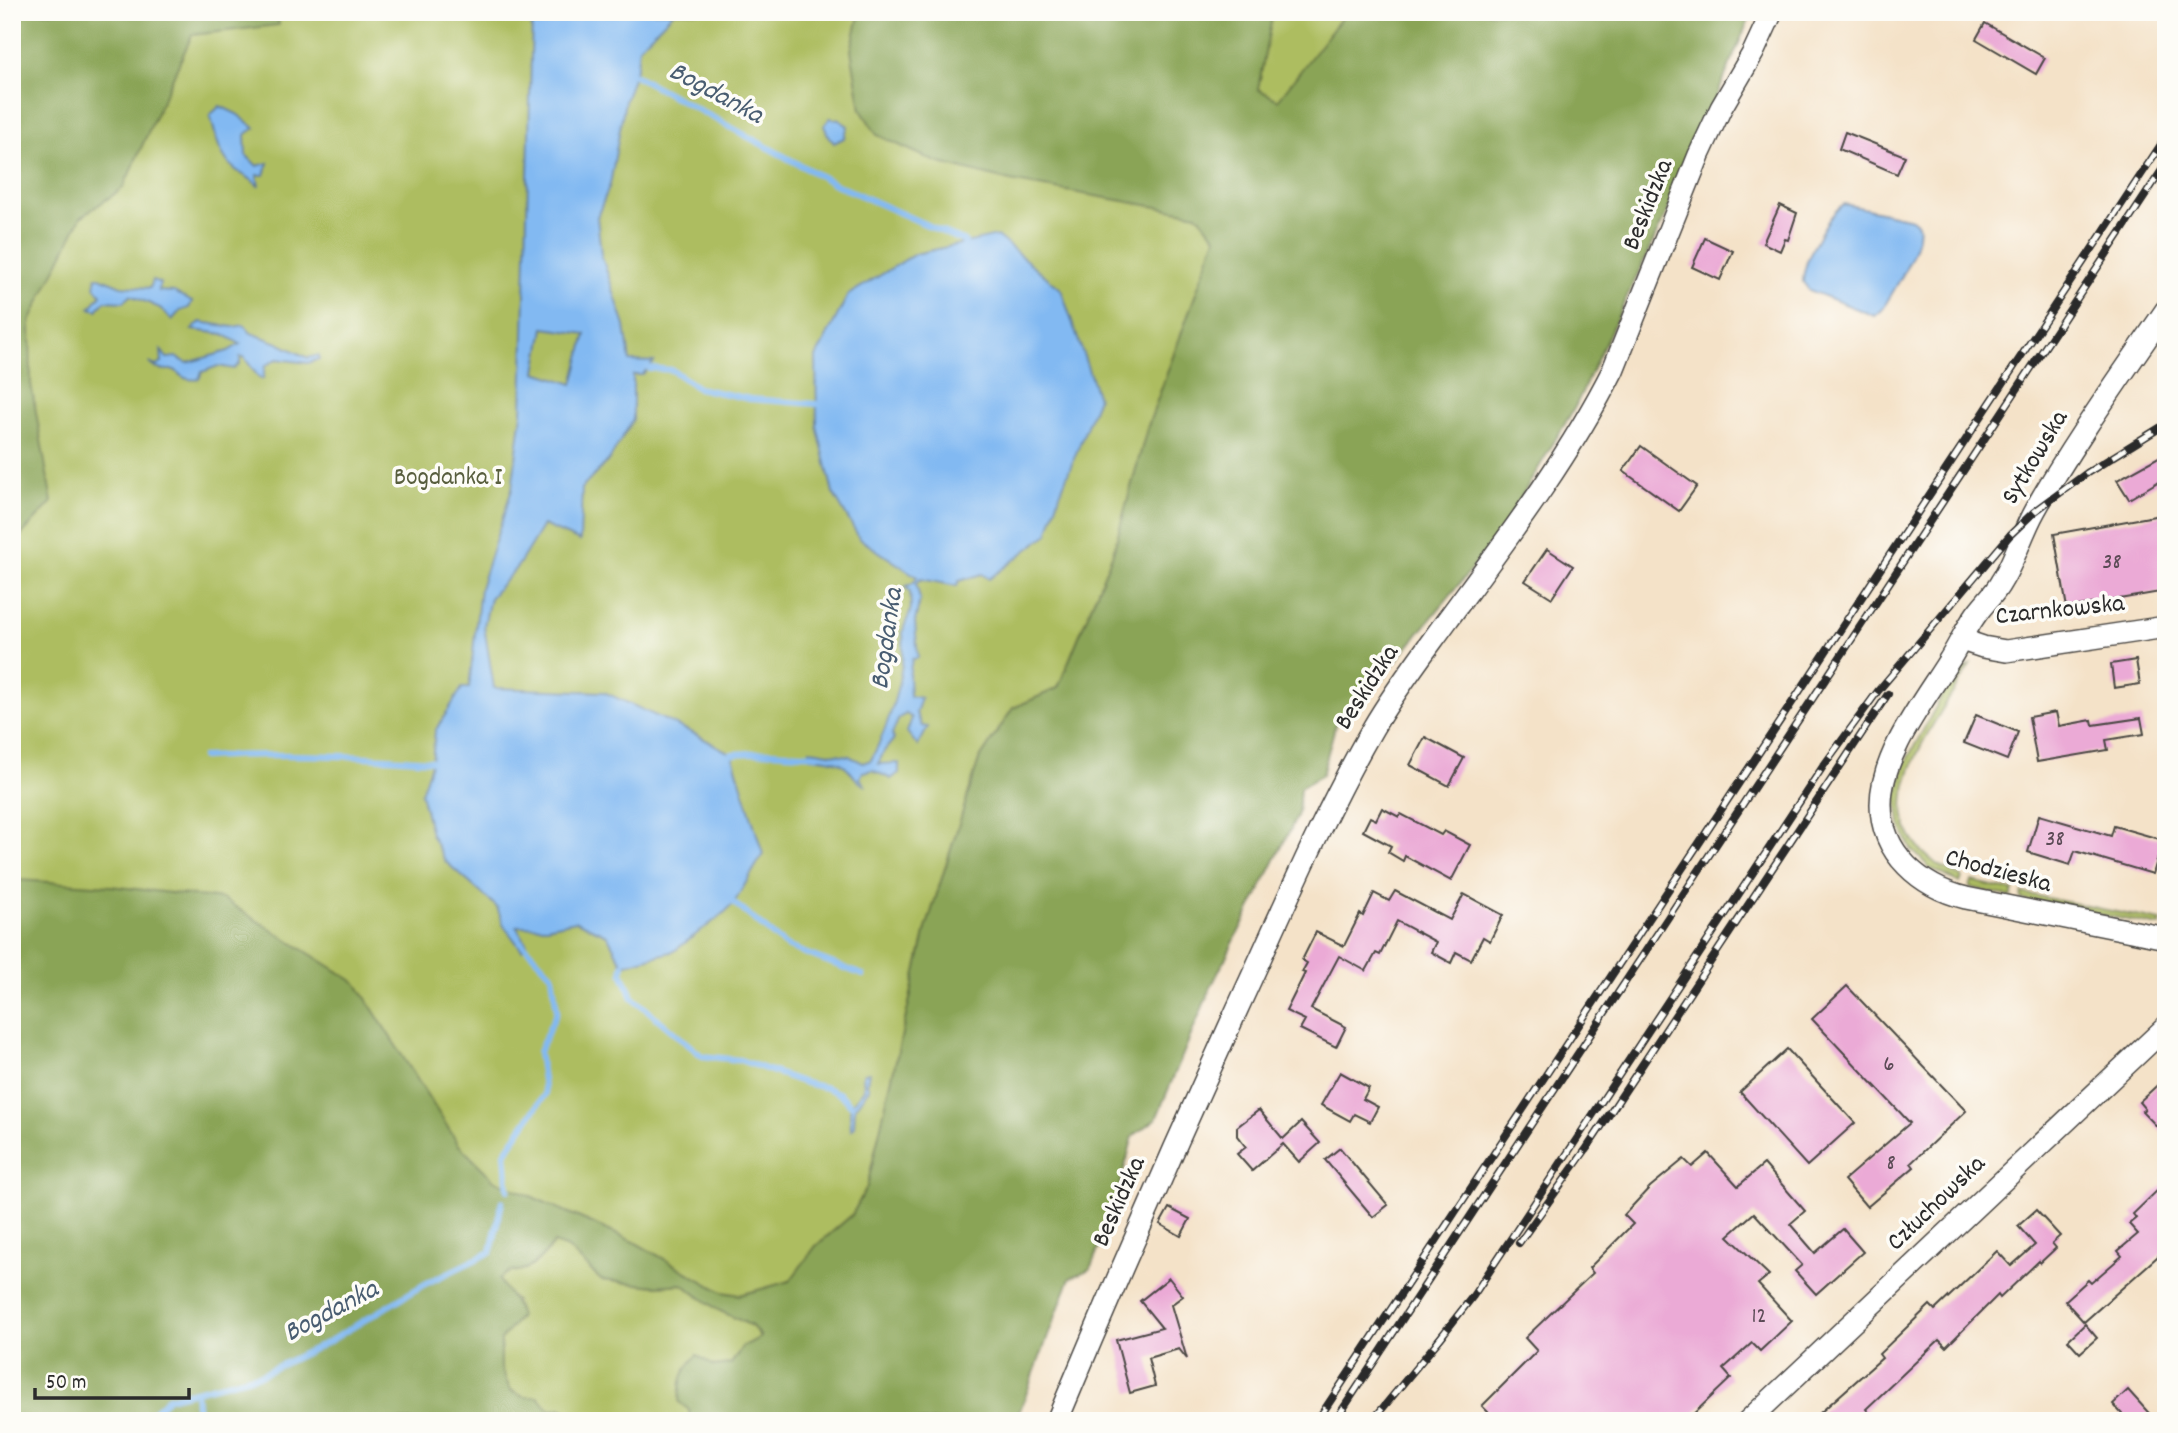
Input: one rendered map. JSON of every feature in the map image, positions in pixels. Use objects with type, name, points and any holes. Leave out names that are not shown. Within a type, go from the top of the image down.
[{"type":"street","name":"Beskidzka","points":[[1057,1421],[1130,1248],[1212,1065],[1351,768],[1391,699],[1543,487],[1576,438],[1602,392],[1614,370],[1699,155],[1772,12]]},
{"type":"street","name":"Sytkowska","points":[[1962,640],[1975,616],[2001,584],[2034,512],[2070,452],[2166,310]]},
{"type":"street","name":"Czarnkowska","points":[[1962,640],[2006,651],[2166,627]]},
{"type":"street","name":"Chodzieska","points":[[1962,640],[1913,718],[1887,769],[1881,805],[1886,835],[1899,859],[1920,879],[1948,894],[2166,939]]},
{"type":"street","name":"Człuchowska","points":[[1748,1421],[2166,1027]]},
{"type":"green space","name":"Bogdanka I","points":[[12,12],[1739,12],[1176,348],[1147,429],[1113,553],[1058,688],[1013,708],[979,760],[926,929],[867,1187],[852,1215],[816,1246],[790,1281],[740,1295],[722,1292],[634,1242],[524,1193],[12,1421]]},
{"type":"green space","points":[[12,12],[277,12],[279,25],[192,35],[123,188],[81,217],[30,321],[31,384],[52,502],[12,545]]},
{"type":"green space","points":[[860,12],[1273,12],[1258,89],[1278,100],[1346,12],[1752,12],[1677,191],[1575,407],[1496,539],[1380,681],[1337,719],[1322,775],[1300,788],[1298,814],[1211,987],[1156,1119],[1133,1136],[1111,1219],[1090,1269],[1070,1278],[1016,1421],[691,1421],[689,1410],[679,1402],[680,1388],[682,1377],[697,1355],[714,1366],[731,1364],[742,1347],[761,1337],[752,1326],[718,1310],[682,1284],[656,1286],[601,1280],[568,1248],[554,1243],[533,1265],[509,1272],[499,1279],[520,1316],[501,1340],[501,1368],[510,1390],[524,1397],[538,1397],[550,1410],[563,1408],[572,1421],[12,1421],[12,884],[18,880],[110,886],[223,899],[356,983],[459,1145],[494,1180],[634,1242],[722,1292],[740,1295],[790,1281],[816,1246],[852,1215],[867,1187],[926,929],[979,760],[1013,708],[1058,688],[1113,553],[1147,429],[1216,237],[1197,214],[1010,181],[936,162],[877,135],[861,110],[851,50]]},
{"type":"green space","points":[[1970,665],[1919,750],[1908,779],[1903,807],[1909,833],[1928,857],[1962,877],[1960,883],[1930,868],[1911,849],[1900,825],[1897,797],[1905,763],[1954,674]]},
{"type":"green space","points":[[1972,881],[2013,891],[2011,897],[1970,887]]},
{"type":"green space","points":[[2022,893],[2161,921],[2160,926],[2021,899]]},
{"type":"green space","points":[[554,1243],[568,1248],[601,1280],[656,1286],[682,1284],[718,1310],[752,1326],[762,1338],[742,1347],[731,1364],[714,1366],[689,1410],[691,1421],[572,1421],[563,1408],[550,1410],[538,1397],[524,1397],[510,1390],[501,1368],[501,1340],[516,1301],[505,1292],[499,1279],[509,1272],[533,1265]]},
{"type":"water","points":[[530,12],[674,12],[639,47],[637,66],[625,101],[610,185],[597,217],[601,254],[625,326],[630,361],[654,362],[642,375],[633,375],[633,420],[609,460],[582,488],[580,541],[543,525],[518,566],[490,598],[484,626],[494,688],[604,692],[732,754],[763,854],[734,903],[723,914],[674,951],[623,965],[607,935],[576,921],[546,927],[516,926],[527,944],[522,950],[504,926],[497,907],[445,861],[431,834],[421,793],[432,761],[435,731],[462,688],[469,688],[480,588],[512,489],[522,413]],"holes":[[[544,328],[586,334],[573,384],[536,372]]]},
{"type":"water","points":[[220,106],[237,114],[255,128],[245,135],[246,155],[257,166],[268,163],[264,175],[257,175],[259,187],[230,164],[221,152],[210,115]]},
{"type":"water","points":[[830,118],[848,126],[844,138],[834,143],[824,126]]},
{"type":"water","points":[[1844,204],[1912,219],[1918,224],[1912,256],[1882,310],[1875,316],[1809,290],[1803,282],[1817,239],[1830,218]]},
{"type":"water","points":[[997,236],[1061,289],[1098,398],[1060,494],[1048,534],[989,579],[982,574],[959,581],[957,586],[921,579],[916,583],[920,599],[915,622],[918,658],[912,659],[910,696],[921,698],[916,713],[922,726],[928,727],[918,746],[907,732],[912,718],[906,714],[899,718],[892,734],[894,739],[878,764],[899,763],[899,773],[891,779],[873,770],[863,772],[860,778],[865,785],[840,763],[810,757],[810,750],[849,756],[863,763],[871,760],[890,715],[899,682],[903,631],[911,608],[910,591],[905,587],[917,577],[860,539],[833,493],[817,426],[816,357],[848,295],[915,254]]},
{"type":"water","points":[[96,277],[121,286],[150,288],[153,280],[160,283],[159,291],[174,292],[192,302],[189,308],[180,311],[172,320],[160,308],[130,295],[124,302],[105,301],[97,310],[90,308],[101,295],[95,286]]},
{"type":"water","points":[[200,322],[233,327],[244,325],[251,333],[308,358],[319,355],[319,359],[308,363],[277,359],[265,366],[263,379],[259,378],[244,357],[240,357],[240,363],[234,369],[218,366],[202,372],[199,379],[195,380],[180,375],[175,370],[158,369],[149,363],[156,366],[162,363],[161,350],[167,358],[176,357],[187,363],[228,351],[240,344],[223,334],[192,330]]},
{"type":"water","points":[[869,1072],[869,1089],[855,1107],[854,1127],[851,1130],[851,1105],[864,1089],[863,1074]]},
{"type":"building","points":[[1985,23],[2045,58],[2036,74],[1976,39]]},
{"type":"building","points":[[1845,132],[1905,156],[1897,174],[1839,149]]},
{"type":"building","points":[[1780,205],[1797,213],[1788,240],[1785,239],[1780,251],[1763,243]]},
{"type":"building","points":[[1705,238],[1733,251],[1720,280],[1692,267]]},
{"type":"building","points":[[1641,446],[1697,486],[1679,511],[1623,471]]},
{"type":"building","points":[[2166,453],[2166,477],[2129,499],[2117,480]]},
{"type":"building","points":[[2166,514],[2166,591],[2067,608],[2054,534]]},
{"type":"building","points":[[1547,549],[1573,566],[1552,598],[1525,581]]},
{"type":"building","points":[[2136,660],[2140,684],[2114,688],[2111,664]]},
{"type":"building","points":[[2056,712],[2059,726],[2092,720],[2093,725],[2141,718],[2144,734],[2106,740],[2108,750],[2037,762],[2029,717]]},
{"type":"building","points":[[1976,715],[2018,732],[2007,760],[1964,743]]},
{"type":"building","points":[[1425,737],[1464,758],[1449,786],[1410,765]]},
{"type":"building","points":[[1382,808],[1399,817],[1401,814],[1441,835],[1444,831],[1470,845],[1451,881],[1405,856],[1403,861],[1388,852],[1391,846],[1363,831],[1370,817],[1376,820]]},
{"type":"building","points":[[2039,815],[2111,836],[2114,826],[2163,840],[2153,874],[2075,851],[2070,865],[2028,852]]},
{"type":"building","points":[[1395,891],[1450,920],[1464,894],[1503,915],[1490,941],[1483,937],[1471,960],[1456,952],[1451,963],[1431,952],[1436,942],[1397,921],[1380,955],[1376,953],[1366,971],[1339,956],[1311,1009],[1346,1027],[1336,1047],[1300,1029],[1305,1020],[1286,1011],[1305,973],[1302,972],[1307,963],[1302,960],[1316,932],[1344,946],[1374,893],[1389,901]]},
{"type":"building","points":[[1847,986],[1966,1111],[1911,1163],[1914,1167],[1867,1207],[1844,1180],[1910,1123],[1812,1019]]},
{"type":"building","points":[[1787,1049],[1855,1123],[1807,1166],[1740,1092]]},
{"type":"building","points":[[1340,1072],[1369,1088],[1363,1099],[1378,1107],[1370,1122],[1354,1114],[1350,1121],[1321,1105]]},
{"type":"building","points":[[2166,1077],[2166,1136],[2142,1111],[2145,1109],[2139,1102]]},
{"type":"building","points":[[1259,1110],[1283,1139],[1301,1122],[1320,1143],[1299,1162],[1283,1144],[1252,1171],[1237,1154],[1246,1147],[1237,1136],[1237,1127]]},
{"type":"building","points":[[1340,1148],[1388,1205],[1373,1217],[1325,1160]]},
{"type":"building","points":[[1708,1153],[1738,1186],[1764,1164],[1805,1211],[1790,1224],[1815,1253],[1843,1229],[1863,1252],[1816,1294],[1795,1271],[1802,1265],[1754,1213],[1728,1236],[1769,1275],[1758,1284],[1792,1321],[1760,1351],[1752,1343],[1723,1369],[1731,1378],[1686,1421],[1497,1421],[1482,1406],[1537,1351],[1525,1338],[1593,1273],[1589,1268],[1633,1224],[1624,1215],[1650,1187],[1684,1159],[1692,1167]]},
{"type":"building","points":[[2166,1182],[2166,1249],[2084,1322],[2065,1301],[2088,1280],[2091,1283],[2122,1256],[2118,1251],[2138,1234],[2129,1224],[2136,1218],[2133,1214]]},
{"type":"building","points":[[1169,1208],[1190,1219],[1181,1236],[1160,1224]]},
{"type":"building","points":[[2036,1210],[2060,1236],[2052,1243],[2056,1248],[2000,1298],[1998,1295],[1946,1347],[1939,1340],[1866,1409],[1876,1421],[1811,1421],[1882,1358],[1879,1354],[1930,1305],[1935,1310],[1997,1251],[2011,1266],[2035,1245],[2018,1226]]},
{"type":"building","points":[[1169,1278],[1183,1296],[1171,1305],[1187,1359],[1179,1349],[1148,1358],[1155,1386],[1130,1393],[1116,1340],[1162,1328],[1140,1301]]},
{"type":"building","points":[[2085,1324],[2097,1338],[2080,1353],[2068,1340]]},
{"type":"building","points":[[2128,1390],[2156,1421],[2128,1421],[2113,1404]]},
{"type":"waterway","name":"Bogdanka","points":[[629,72],[835,184],[965,242],[964,250]]},
{"type":"waterway","points":[[649,368],[672,370],[698,388],[750,399],[817,404]]},
{"type":"waterway","name":"Bogdanka","points":[[727,757],[732,754],[771,752],[817,755]]},
{"type":"waterway","points":[[203,757],[318,755],[432,761]]},
{"type":"waterway","points":[[734,903],[786,946],[863,975]]},
{"type":"waterway","name":"Bogdanka","points":[[508,1190],[505,1153],[545,1094],[539,1052],[557,1011],[552,975],[521,942]]},
{"type":"waterway","points":[[623,965],[622,973],[633,998],[702,1056],[740,1060],[827,1088],[840,1094],[851,1105]]},
{"type":"waterway","name":"Bogdanka","points":[[144,1421],[168,1398],[262,1374],[328,1342],[425,1284],[491,1252],[502,1202]]},
{"type":"waterway","points":[[196,1391],[198,1421]]},
{"type":"railway","points":[[1317,1421],[2166,137]]},
{"type":"railway","points":[[1335,1421],[2166,164]]},
{"type":"railway","points":[[1437,1342],[1473,1296],[1824,765],[1878,691],[2010,535],[2034,512],[2087,473],[2166,424]]},
{"type":"railway","points":[[1519,1243],[1587,1148],[1888,694]]},
{"type":"railway","points":[[1372,1421],[1443,1335]]}]
